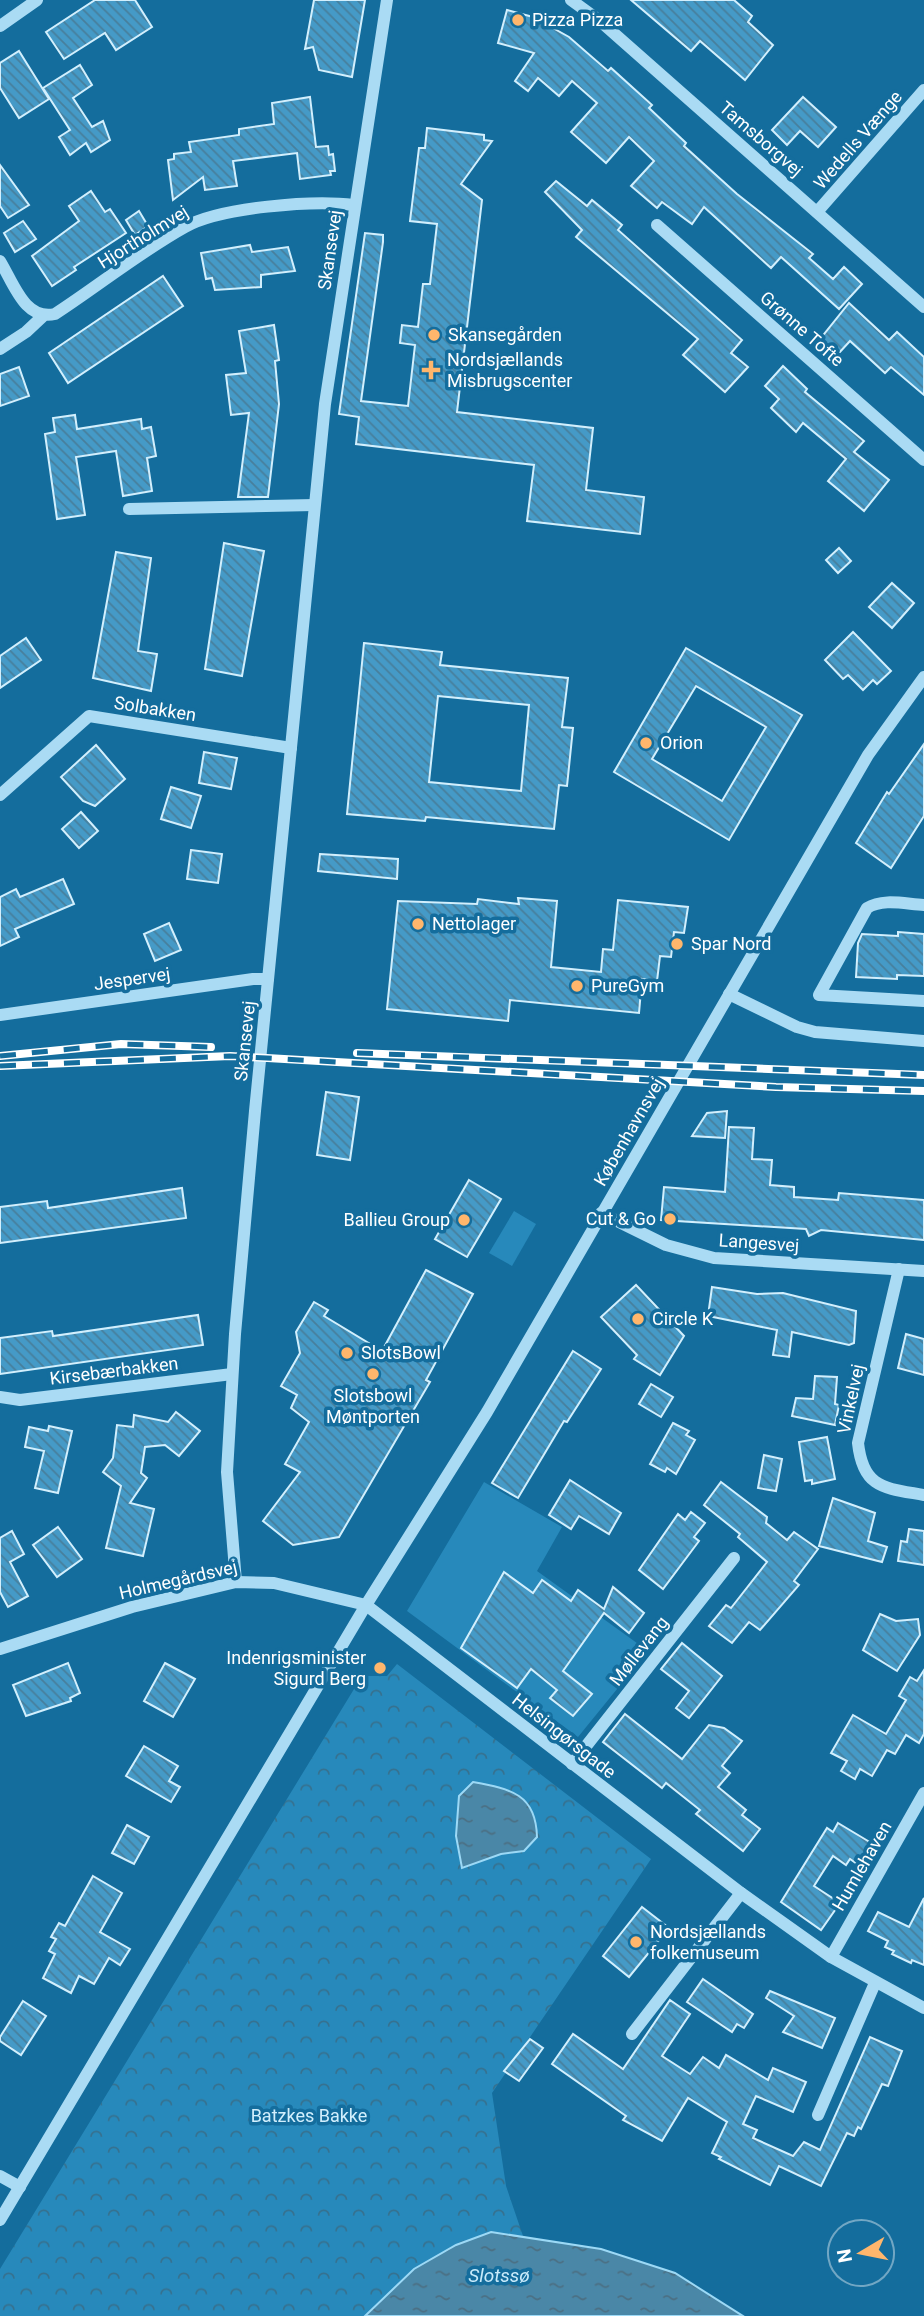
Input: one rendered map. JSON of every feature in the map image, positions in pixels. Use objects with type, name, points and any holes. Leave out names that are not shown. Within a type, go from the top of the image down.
[{"type":"street","points":[[0,26],[37,0]]},
{"type":"street","name":"Skansevej","points":[[236,1582],[227,1472],[232,1374],[255,1111],[325,404],[387,0]]},
{"type":"street","name":"Tamsborgvej","points":[[571,0],[600,21],[924,307]]},
{"type":"street","name":"Wedells Vænge","points":[[817,212],[924,90]]},
{"type":"street","name":"Hjortholmvej","points":[[0,349],[26,332],[42,317],[55,314],[187,226],[232,213],[327,202],[354,205]]},
{"type":"street","name":"Grønne Tofte","points":[[657,225],[924,460]]},
{"type":"street","points":[[0,261],[31,312],[42,317]]},
{"type":"street","points":[[128,509],[314,505]]},
{"type":"street","name":"Københavnsvej","points":[[366,1605],[487,1412],[868,755],[924,677]]},
{"type":"street","name":"Solbakken","points":[[0,795],[89,716],[291,748]]},
{"type":"street","points":[[924,905],[886,902],[867,908],[819,995],[924,1001]]},
{"type":"street","name":"Jespervej","points":[[0,1015],[268,979]]},
{"type":"street","points":[[729,994],[797,1027],[814,1032],[924,1041]]},
{"type":"street","name":"Langesvej","points":[[601,1213],[666,1245],[714,1258],[924,1271]]},
{"type":"street","name":"Vinkelvej","points":[[899,1269],[858,1443],[860,1461],[868,1476],[882,1488],[924,1495]]},
{"type":"street","name":"Kirsebærbakken","points":[[0,1397],[19,1400],[232,1374]]},
{"type":"street","name":"Møllevang","points":[[572,1764],[734,1558]]},
{"type":"street","name":"Holmegårdsvej","points":[[0,1649],[131,1607],[236,1582],[274,1583],[366,1605]]},
{"type":"street","points":[[0,2220],[366,1605]]},
{"type":"street","name":"Helsingørsgade","points":[[366,1605],[741,1893],[831,1957],[924,2008]]},
{"type":"street","name":"Humlehaven","points":[[831,1957],[924,1793]]},
{"type":"street","points":[[632,2034],[741,1893]]},
{"type":"street","points":[[818,2115],[875,1983]]},
{"type":"street","points":[[0,2176],[20,2187]]},
{"type":"green space","points":[[514,1211],[536,1224],[512,1266],[489,1253]]},
{"type":"green space","points":[[484,1482],[562,1527],[537,1571],[648,1651],[578,1737],[407,1611]]},
{"type":"green space","name":"Batzkes Bakke","points":[[397,1664],[651,1859],[492,2093],[506,2186],[523,2236],[491,2233],[414,2270],[365,2316],[0,2316],[0,2269],[362,1676],[387,1676]]},
{"type":"water","points":[[473,1782],[510,1791],[519,1796],[532,1811],[537,1837],[524,1851],[501,1854],[462,1868],[456,1836],[459,1796]]},
{"type":"water","name":"Slotssø","points":[[491,2232],[601,2249],[675,2273],[743,2316],[365,2316],[414,2269],[456,2245]]},
{"type":"building","points":[[95,0],[135,0],[152,27],[116,50],[105,33],[64,59],[46,32]]},
{"type":"building","points":[[314,0],[365,0],[352,77],[319,70],[313,47],[305,49]]},
{"type":"building","points":[[631,0],[734,0],[752,16],[748,22],[773,45],[745,80],[700,41],[691,51]]},
{"type":"building","points":[[507,10],[533,17],[569,37],[608,71],[611,68],[652,105],[649,108],[686,143],[684,146],[737,194],[813,254],[809,258],[833,279],[844,267],[862,284],[839,309],[781,257],[771,268],[704,207],[692,224],[662,202],[657,208],[631,186],[654,161],[629,137],[606,163],[571,132],[597,103],[572,81],[559,96],[538,78],[528,91],[515,81],[534,53],[498,43]]},
{"type":"building","points":[[19,51],[49,99],[19,118],[0,88],[0,63]]},
{"type":"building","points":[[80,65],[92,85],[73,98],[92,127],[103,121],[110,140],[91,152],[86,143],[70,155],[59,137],[70,130],[43,88]]},
{"type":"building","points":[[310,97],[316,147],[328,146],[329,155],[333,154],[335,171],[330,171],[331,175],[300,179],[297,153],[233,161],[237,186],[205,190],[203,177],[173,200],[168,160],[174,159],[174,154],[191,152],[189,142],[239,135],[239,129],[274,124],[272,103]]},
{"type":"building","points":[[803,97],[836,127],[818,147],[800,131],[787,145],[772,130]]},
{"type":"building","name":"Skansegården","points":[[427,128],[484,135],[484,140],[492,141],[461,184],[482,200],[457,412],[593,428],[586,490],[644,497],[640,534],[527,521],[534,465],[356,444],[359,417],[339,414],[365,233],[383,235],[383,242],[361,401],[408,406],[415,345],[400,343],[402,325],[418,327],[423,284],[430,284],[437,224],[410,221],[419,148],[425,148]]},
{"type":"building","points":[[0,165],[29,205],[8,218],[0,206]]},
{"type":"building","points":[[556,181],[587,206],[592,200],[622,225],[618,230],[742,340],[731,353],[748,367],[725,392],[683,355],[698,339],[576,237],[582,230],[545,192]]},
{"type":"building","points":[[91,191],[105,212],[110,209],[126,233],[74,267],[76,270],[52,286],[32,256],[79,221],[69,206]]},
{"type":"building","points":[[139,211],[148,226],[135,235],[126,220]]},
{"type":"building","points":[[23,221],[36,239],[15,252],[4,233]]},
{"type":"building","points":[[250,245],[252,252],[288,247],[295,271],[261,275],[261,287],[215,290],[212,278],[206,279],[201,253]]},
{"type":"building","points":[[163,276],[183,306],[68,383],[49,353]]},
{"type":"building","points":[[849,303],[889,340],[897,332],[924,357],[924,395],[891,367],[885,373],[850,341],[838,354],[821,338]]},
{"type":"building","points":[[274,325],[279,360],[275,361],[279,404],[268,497],[238,497],[249,413],[231,415],[226,375],[246,373],[239,331]]},
{"type":"building","points":[[783,366],[807,389],[805,392],[864,441],[854,452],[889,480],[864,511],[828,481],[846,459],[803,423],[796,432],[771,408],[779,399],[765,386]]},
{"type":"building","points":[[19,367],[29,396],[0,406],[0,374]]},
{"type":"building","points":[[75,415],[77,429],[141,419],[142,429],[151,427],[156,456],[147,458],[152,491],[123,496],[116,451],[76,457],[85,515],[57,519],[45,434],[55,432],[53,418]]},
{"type":"building","points":[[224,543],[264,551],[242,676],[205,669]]},
{"type":"building","points":[[839,548],[851,561],[838,573],[826,560]]},
{"type":"building","points":[[116,552],[151,558],[138,651],[157,654],[151,691],[93,678]]},
{"type":"building","points":[[892,583],[914,603],[892,628],[869,607]]},
{"type":"building","points":[[853,632],[891,671],[877,684],[873,680],[863,690],[848,675],[843,679],[825,660]]},
{"type":"building","points":[[26,638],[41,660],[0,688],[0,656]]},
{"type":"building","points":[[364,643],[442,652],[440,665],[568,678],[562,727],[573,728],[567,786],[559,785],[554,829],[426,817],[425,821],[347,814]],"holes":[[[438,696],[529,705],[521,791],[429,782]]]},
{"type":"building","name":"Orion","points":[[686,648],[802,715],[729,840],[614,772]],"holes":[[[696,686],[766,727],[722,801],[652,759]]]},
{"type":"building","points":[[924,744],[924,816],[891,868],[856,843],[887,792],[889,794]]},
{"type":"building","points":[[96,745],[125,779],[95,806],[83,801],[61,777]]},
{"type":"building","points":[[204,752],[237,758],[231,789],[199,783]]},
{"type":"building","points":[[171,787],[201,796],[191,828],[161,819]]},
{"type":"building","points":[[81,812],[98,831],[79,848],[62,829]]},
{"type":"building","points":[[191,850],[222,854],[218,883],[187,879]]},
{"type":"building","points":[[320,854],[398,859],[397,879],[318,871]]},
{"type":"building","points":[[63,879],[74,904],[15,929],[19,937],[0,946],[0,897],[16,889],[20,897]]},
{"type":"building","points":[[518,898],[557,901],[551,967],[601,972],[603,949],[613,950],[618,900],[688,907],[684,933],[674,932],[671,957],[660,956],[657,981],[642,979],[639,1013],[510,1000],[508,1021],[387,1009],[398,901],[477,904],[478,899],[519,904]]},
{"type":"building","points":[[169,923],[181,950],[155,961],[144,934]]},
{"type":"building","points":[[898,932],[924,934],[924,976],[897,975],[897,979],[856,977],[858,943],[862,934],[898,936]]},
{"type":"building","points":[[326,1092],[359,1097],[350,1160],[317,1155]]},
{"type":"building","points":[[727,1111],[725,1138],[692,1136],[707,1113]]},
{"type":"building","points":[[729,1127],[754,1128],[752,1159],[772,1160],[770,1185],[794,1187],[794,1197],[838,1200],[839,1193],[924,1200],[924,1240],[821,1230],[809,1236],[806,1229],[661,1220],[664,1187],[725,1192]]},
{"type":"building","points":[[469,1180],[501,1199],[467,1257],[435,1239]]},
{"type":"building","points":[[182,1188],[186,1218],[0,1243],[0,1207],[47,1201],[48,1208]]},
{"type":"building","points":[[426,1270],[473,1294],[426,1380],[430,1382],[339,1537],[293,1545],[263,1521],[300,1472],[285,1464],[309,1422],[291,1408],[297,1395],[281,1386],[300,1353],[296,1332],[314,1302],[328,1310],[324,1316],[382,1351]]},
{"type":"building","points":[[636,1285],[684,1336],[660,1375],[634,1359],[637,1355],[601,1317]]},
{"type":"building","points":[[712,1287],[757,1294],[783,1293],[856,1311],[854,1343],[849,1345],[792,1332],[789,1357],[773,1355],[777,1330],[708,1316]]},
{"type":"building","points":[[198,1315],[203,1345],[0,1374],[0,1338],[52,1331],[53,1336]]},
{"type":"building","points":[[906,1334],[924,1339],[924,1375],[898,1368]]},
{"type":"building","points":[[573,1351],[601,1369],[567,1422],[564,1421],[518,1498],[492,1483]]},
{"type":"building","points":[[815,1376],[837,1377],[835,1404],[839,1405],[835,1425],[792,1416],[796,1398],[813,1399]]},
{"type":"building","points":[[651,1384],[673,1397],[661,1417],[639,1404]]},
{"type":"building","points":[[176,1412],[200,1431],[179,1456],[165,1445],[145,1447],[141,1473],[147,1478],[130,1503],[154,1509],[143,1556],[106,1548],[121,1486],[103,1472],[113,1458],[117,1425],[133,1427],[134,1415],[168,1422]]},
{"type":"building","points":[[673,1423],[689,1431],[686,1435],[695,1440],[676,1474],[667,1468],[665,1472],[650,1464]]},
{"type":"building","points":[[49,1426],[72,1431],[58,1493],[35,1488],[44,1451],[25,1447],[29,1427],[48,1431]]},
{"type":"building","points":[[827,1437],[835,1479],[812,1484],[812,1480],[805,1481],[799,1442]]},
{"type":"building","points":[[764,1455],[782,1459],[776,1491],[758,1488]]},
{"type":"building","points":[[570,1480],[621,1513],[609,1534],[579,1516],[571,1529],[549,1515]]},
{"type":"building","points":[[721,1482],[767,1517],[766,1523],[787,1540],[794,1532],[818,1549],[794,1581],[799,1585],[760,1630],[749,1622],[732,1643],[709,1626],[726,1605],[731,1608],[767,1562],[738,1537],[740,1534],[704,1505]]},
{"type":"building","points":[[833,1498],[875,1513],[868,1541],[887,1547],[882,1562],[819,1546]]},
{"type":"building","points":[[691,1512],[705,1523],[694,1537],[699,1541],[663,1589],[639,1570],[678,1514],[685,1520]]},
{"type":"building","points":[[58,1527],[82,1559],[57,1577],[33,1545]]},
{"type":"building","points":[[909,1529],[924,1531],[924,1565],[898,1561],[901,1541],[907,1542]]},
{"type":"building","points":[[12,1531],[24,1554],[10,1562],[28,1596],[8,1607],[0,1592],[0,1538]]},
{"type":"building","points":[[504,1572],[533,1593],[542,1580],[571,1601],[578,1590],[604,1609],[613,1587],[644,1613],[629,1633],[604,1613],[563,1671],[592,1694],[573,1716],[550,1698],[557,1690],[531,1669],[517,1688],[461,1648]]},
{"type":"building","points":[[880,1614],[896,1621],[918,1619],[920,1635],[897,1671],[863,1650]]},
{"type":"building","points":[[682,1643],[722,1676],[689,1718],[676,1708],[689,1691],[661,1669]]},
{"type":"building","points":[[68,1663],[80,1693],[70,1698],[71,1701],[26,1716],[13,1685]]},
{"type":"building","points":[[165,1663],[195,1679],[173,1717],[144,1701]]},
{"type":"building","points":[[924,1670],[924,1734],[919,1743],[906,1735],[895,1754],[887,1750],[872,1776],[860,1769],[855,1779],[841,1771],[847,1761],[831,1753],[853,1715],[886,1734],[906,1700],[899,1696],[910,1677],[917,1681]]},
{"type":"building","points":[[625,1714],[682,1759],[709,1725],[724,1728],[742,1741],[722,1766],[730,1773],[718,1787],[746,1810],[742,1815],[760,1829],[743,1851],[696,1814],[700,1810],[666,1783],[662,1788],[603,1742]]},
{"type":"building","points":[[144,1746],[178,1766],[169,1781],[180,1787],[171,1802],[126,1776]]},
{"type":"building","points":[[838,1823],[873,1844],[860,1866],[850,1859],[846,1865],[833,1856],[814,1886],[840,1903],[821,1930],[781,1902],[827,1828],[833,1832]]},
{"type":"building","points":[[127,1825],[149,1837],[134,1864],[112,1853]]},
{"type":"building","points":[[93,1876],[122,1893],[100,1932],[130,1949],[120,1965],[109,1958],[94,1984],[79,1976],[71,1993],[43,1978],[55,1954],[49,1951],[56,1939],[51,1937],[59,1923],[65,1926]]},
{"type":"building","points":[[924,1898],[924,1965],[912,1960],[911,1963],[892,1954],[894,1951],[885,1947],[888,1941],[868,1931],[878,1912],[909,1927]]},
{"type":"building","name":"Nordsjællands folkemuseum","points":[[642,1907],[669,1928],[629,1977],[603,1956]]},
{"type":"building","points":[[703,1979],[753,2014],[744,2028],[737,2024],[732,2032],[687,2002]]},
{"type":"building","points":[[770,1991],[835,2018],[822,2048],[783,2032],[794,2016],[766,1998]]},
{"type":"building","points":[[670,2000],[690,2014],[662,2056],[690,2074],[703,2057],[719,2068],[726,2055],[768,2080],[773,2068],[806,2082],[793,2112],[756,2096],[743,2124],[757,2130],[753,2138],[793,2156],[804,2142],[820,2150],[870,2037],[902,2051],[888,2086],[882,2084],[861,2129],[858,2127],[854,2136],[847,2133],[821,2186],[779,2166],[770,2185],[719,2159],[721,2157],[712,2153],[727,2122],[688,2098],[662,2141],[623,2120],[626,2116],[552,2064],[573,2034],[623,2069]]},
{"type":"building","points":[[23,2001],[46,2016],[21,2055],[0,2041],[0,2037]]},
{"type":"building","points":[[530,2039],[543,2048],[519,2081],[504,2071]]},
{"type":"railway","points":[[0,1056],[121,1044],[211,1047]]},
{"type":"railway","points":[[357,1053],[924,1075]]},
{"type":"railway","points":[[0,1066],[230,1056],[776,1087],[924,1091]]},
{"type":"place","name":"Pizza Pizza","points":[[518,20]]},
{"type":"place","name":"Skansegården","points":[[434,335]]},
{"type":"place","name":"Nordsjællands Misbrugscenter","points":[[431,370]]},
{"type":"place","name":"Orion","points":[[646,743]]},
{"type":"place","name":"Nettolager","points":[[418,924]]},
{"type":"place","name":"Spar Nord","points":[[677,944]]},
{"type":"place","name":"PureGym","points":[[577,986]]},
{"type":"place","name":"Cut & Go","points":[[670,1219]]},
{"type":"place","name":"Ballieu Group","points":[[464,1220]]},
{"type":"place","name":"Circle K","points":[[638,1319]]},
{"type":"place","name":"SlotsBowl","points":[[347,1353]]},
{"type":"place","name":"Slotsbowl Møntporten","points":[[373,1374]]},
{"type":"place","name":"Indenrigsminister Sigurd Berg","points":[[380,1668]]},
{"type":"place","name":"Nordsjællands folkemuseum","points":[[636,1942]]}]
